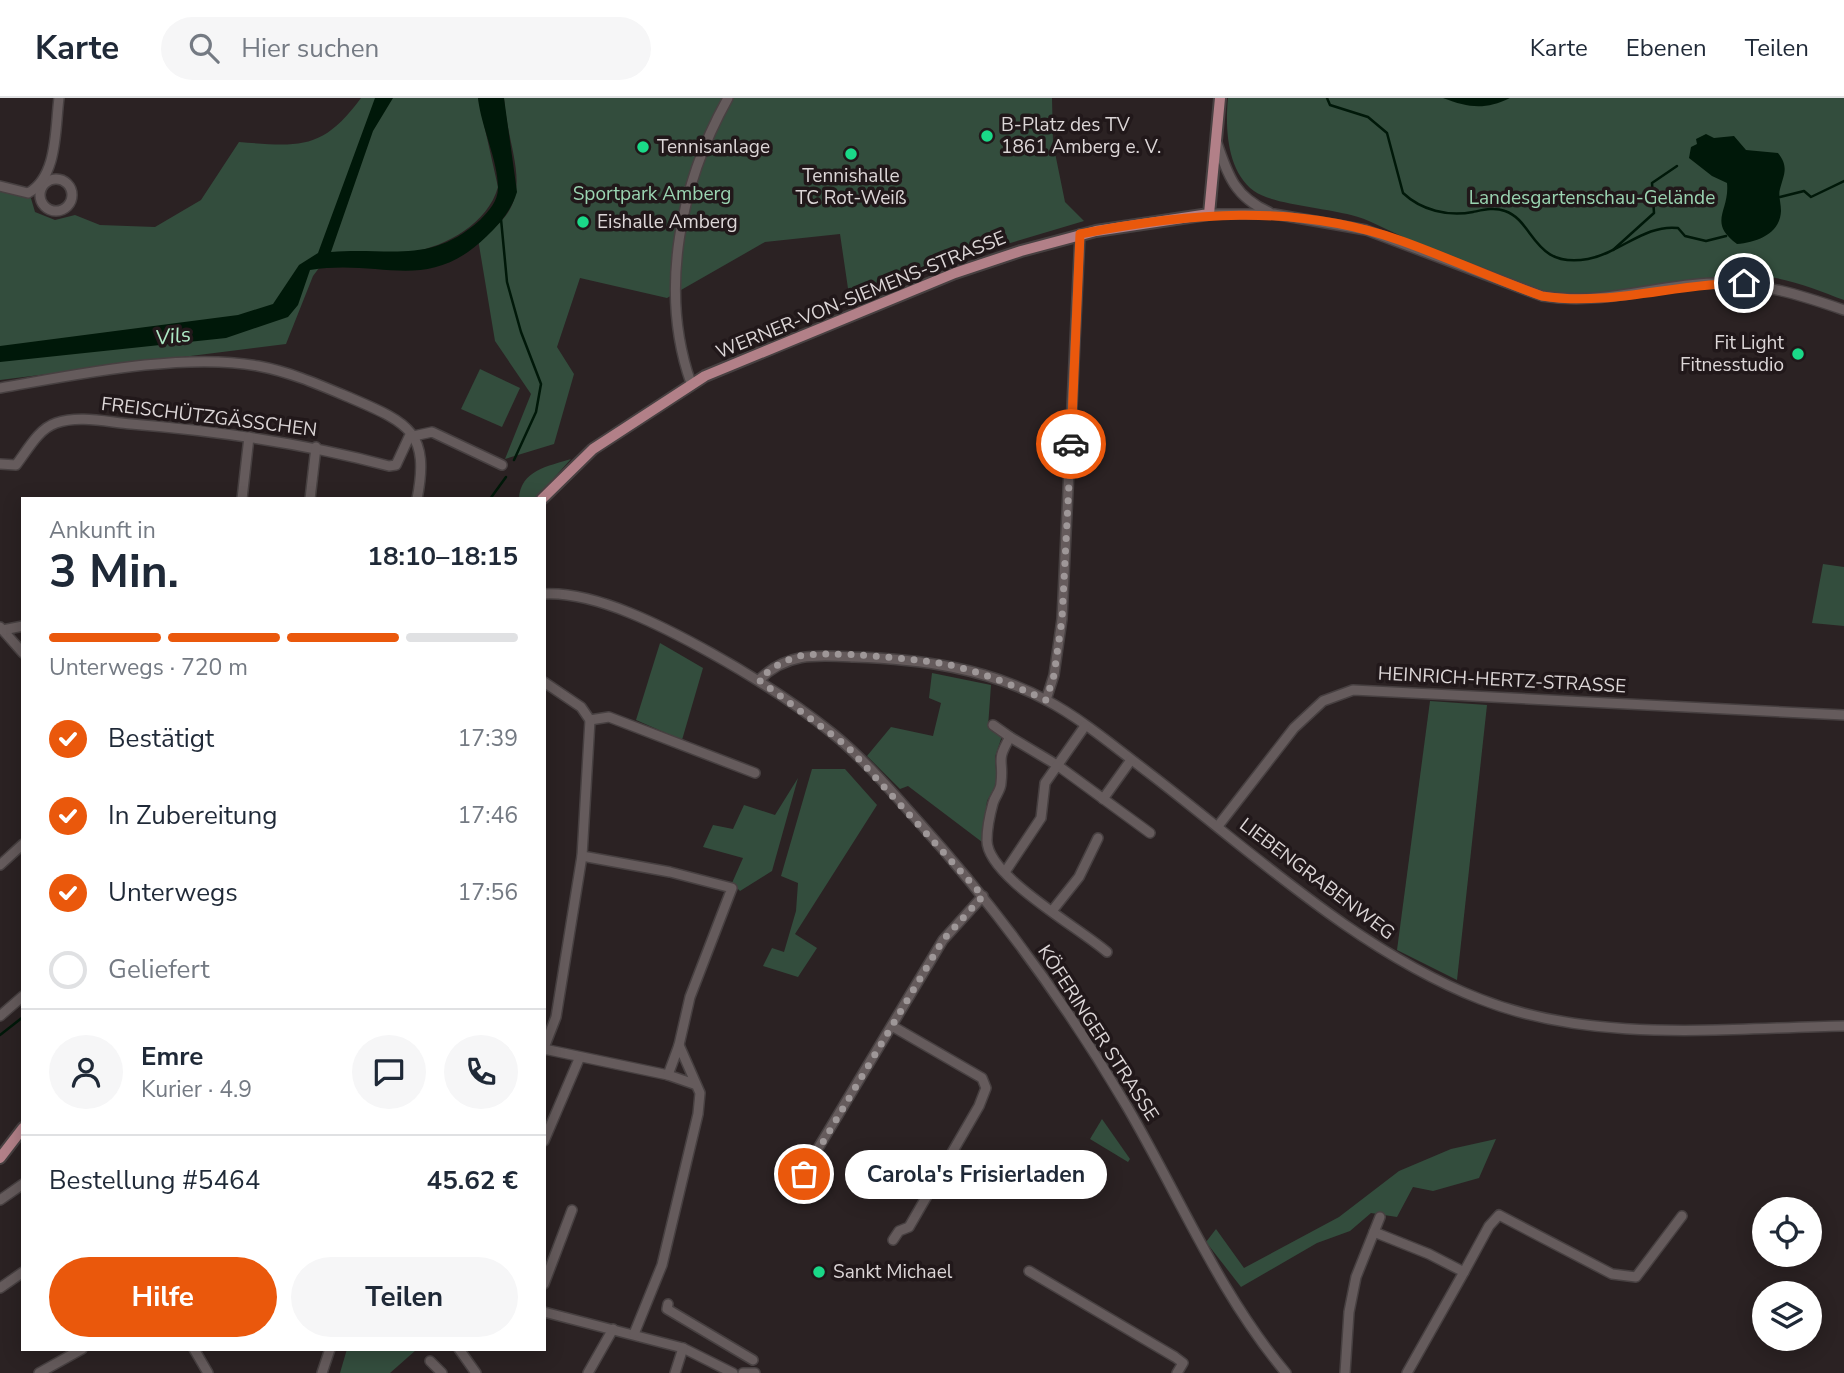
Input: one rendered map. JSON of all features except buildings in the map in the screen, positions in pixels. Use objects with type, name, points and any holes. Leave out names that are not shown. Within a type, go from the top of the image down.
[{"type":"main road","points":[[1209,214],[1220,98]]},
{"type":"main road","name":"WERNER-VON-SIEMENS-STRASSE","points":[[544,497],[593,449],[691,383],[955,273],[1080,234],[1209,214]]},
{"type":"main road","points":[[0,1158],[21,1131]]},
{"type":"street","points":[[0,186],[28,193],[42,184],[50,165],[59,98]]},
{"type":"street","points":[[691,383],[673,286],[684,215],[700,155],[728,98]]},
{"type":"street","points":[[1216,142],[1235,189],[1247,201],[1273,214]]},
{"type":"street","name":"WERNER-VON-SIEMENS-STRASSE","points":[[1209,214],[1273,214],[1366,230],[1542,296],[1573,301],[1710,283],[1744,283],[1790,293],[1844,310]]},
{"type":"street","points":[[1046,700],[1054,675],[1062,619],[1080,234]]},
{"type":"street","points":[[0,388],[70,376],[208,360],[271,368],[395,417],[414,435],[422,455],[417,497]]},
{"type":"street","name":"FREISCHÜTZGÄSSCHEN","points":[[0,464],[16,465],[44,429],[57,423],[80,420],[248,437],[316,447],[389,466],[396,465],[403,446],[414,435]]},
{"type":"street","points":[[414,435],[432,432],[502,465]]},
{"type":"street","points":[[242,497],[248,437]]},
{"type":"street","points":[[310,497],[316,447]]},
{"type":"street","name":"KÖFERINGER STRASSE","points":[[546,594],[579,597],[640,618],[699,646],[759,680],[847,746],[983,896],[1056,994],[1126,1106],[1219,1278],[1286,1373]]},
{"type":"street","points":[[1,630],[21,626]]},
{"type":"street","points":[[1,630],[21,651]]},
{"type":"street","name":"LIEBENGRABENWEG","points":[[759,680],[783,661],[803,655],[907,660],[951,666],[995,678],[1046,700],[1218,826],[1359,936],[1430,979],[1484,1001],[1541,1018],[1604,1026],[1666,1029],[1844,1026]]},
{"type":"street","points":[[546,683],[581,706],[590,720],[582,856],[556,1017],[546,1044]]},
{"type":"street","name":"HEINRICH-HERTZ-STRASSE","points":[[1218,826],[1294,729],[1323,701],[1353,690],[1844,715]]},
{"type":"street","points":[[590,720],[609,717],[755,773]]},
{"type":"street","points":[[993,725],[1057,765],[1150,833]]},
{"type":"street","points":[[1005,872],[1041,818],[1045,783],[1085,726]]},
{"type":"street","points":[[1010,737],[998,757],[1001,784],[993,802],[986,842],[988,851],[1014,886],[1107,952]]},
{"type":"street","points":[[1103,799],[1131,761]]},
{"type":"street","points":[[1052,911],[1079,877],[1098,838]]},
{"type":"street","points":[[1,865],[21,846]]},
{"type":"street","points":[[582,856],[670,872],[732,888],[690,997],[679,1045],[668,1075]]},
{"type":"street","points":[[796,1185],[943,940],[983,896]]},
{"type":"street","points":[[0,1016],[21,998]]},
{"type":"street","points":[[892,1026],[982,1078],[986,1088],[979,1106],[909,1227],[899,1230],[893,1240]]},
{"type":"street","points":[[635,1334],[662,1265],[698,1114],[699,1093],[679,1045]]},
{"type":"street","points":[[546,1050],[579,1059],[668,1075],[694,1084]]},
{"type":"street","points":[[546,1136],[579,1059]]},
{"type":"street","points":[[0,1200],[21,1185]]},
{"type":"street","points":[[546,1279],[572,1210]]},
{"type":"street","points":[[1407,1373],[1489,1226],[1499,1215],[1612,1274],[1636,1277],[1682,1216]]},
{"type":"street","points":[[1345,1373],[1349,1312],[1356,1277],[1380,1217]]},
{"type":"street","points":[[1374,1233],[1429,1254],[1464,1272]]},
{"type":"street","points":[[1029,1271],[1175,1357],[1183,1363],[1177,1373]]},
{"type":"street","points":[[0,1288],[21,1273]]},
{"type":"street","points":[[668,1304],[667,1309],[753,1360]]},
{"type":"street","points":[[546,1312],[683,1349],[733,1373]]},
{"type":"street","points":[[588,1373],[613,1329]]},
{"type":"street","points":[[675,1373],[683,1349]]},
{"type":"street","points":[[39,1373],[78,1351]]},
{"type":"street","points":[[195,1351],[208,1373]]},
{"type":"street","points":[[322,1373],[329,1351]]},
{"type":"street","points":[[460,1351],[476,1373]]},
{"type":"street","points":[[430,1361],[442,1373]]},
{"type":"street","points":[[743,1373],[755,1373]]},
{"type":"green space","points":[[361,98],[478,98],[498,187],[493,200],[476,222],[452,238],[412,252],[331,252],[313,276],[286,344],[0,380],[0,188],[30,195],[35,212],[55,220],[75,215],[100,225],[155,227],[201,200],[239,142],[278,145],[309,141],[334,128]]},
{"type":"green space","name":"Sportpark Amberg","points":[[504,98],[1052,98],[1053,143],[1065,202],[1084,221],[963,257],[850,302],[840,234],[765,242],[667,298],[580,278],[557,347],[574,374],[554,444],[505,459],[531,394],[495,341],[478,239],[498,225],[510,210],[515,194],[514,159]]},
{"type":"green space","name":"Landesgartenschau-Gelände","points":[[1228,98],[1844,98],[1844,300],[1791,281],[1758,276],[1717,279],[1636,294],[1595,298],[1546,292],[1495,277],[1363,219],[1273,199],[1254,191],[1238,172],[1233,161],[1228,135]]},
{"type":"green space","points":[[480,369],[520,388],[502,427],[461,409]]},
{"type":"green space","points":[[571,459],[537,497],[519,497],[524,481],[545,467]]},
{"type":"green space","points":[[1823,564],[1844,567],[1844,626],[1812,623]]},
{"type":"green space","points":[[660,643],[703,668],[682,740],[636,720]]},
{"type":"green space","points":[[932,673],[991,685],[988,727],[1002,736],[995,757],[997,783],[987,801],[982,842],[908,786],[900,789],[867,756],[891,727],[933,736],[941,703],[929,698]]},
{"type":"green space","points":[[1430,701],[1487,705],[1457,980],[1397,950]]},
{"type":"green space","points":[[812,769],[845,769],[877,805],[795,934],[817,948],[798,977],[763,966],[772,948],[784,952],[796,911],[798,883],[781,876]]},
{"type":"green space","points":[[798,778],[772,871],[740,891],[732,883],[743,858],[703,847],[713,825],[733,829],[744,805],[775,815]]},
{"type":"green space","points":[[1102,1119],[1130,1159],[1128,1162],[1090,1139]]},
{"type":"green space","points":[[1496,1139],[1479,1178],[1433,1191],[1413,1187],[1397,1217],[1371,1213],[1350,1231],[1317,1243],[1241,1287],[1206,1242],[1216,1229],[1244,1268],[1339,1217],[1399,1171],[1451,1149]]},
{"type":"green space","points":[[346,1351],[415,1351],[390,1373],[340,1373]]},
{"type":"water","name":"Vils","points":[[375,98],[393,98],[373,131],[331,252],[426,249],[462,234],[480,220],[495,201],[498,188],[478,98],[504,98],[517,192],[501,221],[465,254],[444,265],[424,270],[310,270],[298,305],[288,317],[226,338],[0,362],[0,346],[238,315],[273,304],[299,265],[318,253]]},
{"type":"water","points":[[1443,98],[1510,98],[1477,106]]},
{"type":"water","points":[[1706,134],[1714,138],[1734,136],[1746,150],[1778,153],[1784,162],[1785,171],[1779,191],[1780,219],[1777,226],[1766,235],[1737,244],[1723,229],[1721,222],[1727,183],[1712,176],[1689,158],[1691,147],[1697,144],[1696,139]]},
{"type":"waterway","points":[[1327,98],[1330,105],[1368,117],[1387,133],[1403,193],[1410,199],[1426,208],[1445,213],[1493,209],[1505,211],[1515,216],[1545,251],[1556,257],[1570,260],[1600,256],[1643,234],[1666,228],[1678,228],[1685,236],[1706,241],[1726,236]]},
{"type":"waterway","points":[[1613,250],[1654,213],[1652,183],[1677,166]]},
{"type":"waterway","points":[[1780,197],[1804,191],[1811,197],[1844,181]]},
{"type":"waterway","points":[[501,219],[507,282],[521,332],[541,384],[536,412],[514,460]]},
{"type":"waterway","points":[[491,497],[506,477]]},
{"type":"waterway","points":[[0,1035],[21,1019]]},
{"type":"way so far","points":[[804,1174],[943,940],[954,924],[983,896],[928,832],[847,746],[797,705],[759,680],[783,661],[803,655],[887,658],[951,666],[995,678],[1046,700],[1054,675],[1062,619],[1071,444]]},
{"type":"place","name":"B-Platz des TV 1861 Amberg e. V.","points":[[987,136]]},
{"type":"place","name":"Tennisanlage","points":[[643,147]]},
{"type":"place","name":"Tennishalle TC Rot-Weiß","points":[[851,154]]},
{"type":"place","name":"Eishalle Amberg","points":[[583,222]]},
{"type":"place","name":"Fit Light Fitnesstudio","points":[[1798,354]]},
{"type":"place","name":"Carola's Frisierladen","points":[[804,1174]]},
{"type":"place","name":"Sankt Michael","points":[[819,1272]]},
{"type":"route","points":[[1071,444],[1080,234],[1209,214],[1273,214],[1366,230],[1399,240],[1542,296],[1573,301],[1597,300],[1710,283],[1744,283]]}]
